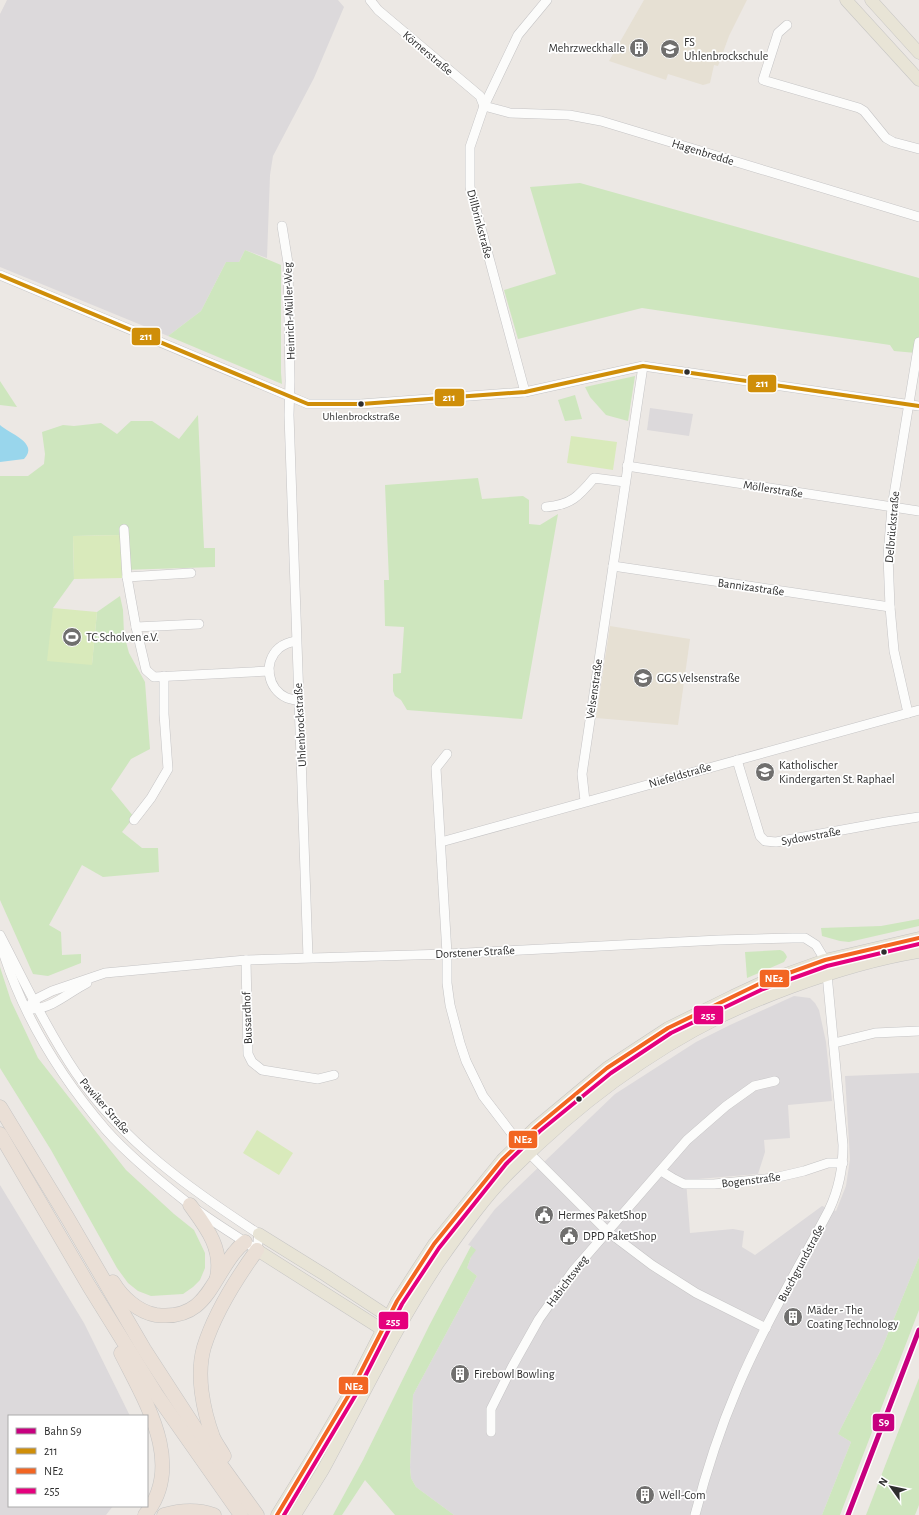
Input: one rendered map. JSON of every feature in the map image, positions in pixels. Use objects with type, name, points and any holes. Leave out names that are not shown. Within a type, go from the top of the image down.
[{"type":"highway","points":[[0,1107],[67,1217],[144,1349],[205,1443],[258,1515]]},
{"type":"highway","points":[[0,1134],[89,1286],[156,1394],[241,1515]]},
{"type":"highway","points":[[190,1205],[210,1232],[217,1248],[219,1261],[215,1284]]},
{"type":"highway","points":[[67,1217],[87,1238],[118,1291],[133,1305],[150,1314],[165,1316],[183,1313],[198,1305],[215,1284],[234,1252],[245,1242]]},
{"type":"highway","points":[[257,1250],[229,1293],[214,1323],[204,1348],[201,1372],[203,1401],[214,1438],[246,1491],[258,1515]]},
{"type":"highway","points":[[89,1286],[91,1298],[143,1398],[158,1434],[163,1463],[161,1488],[152,1506],[145,1515]]},
{"type":"highway","points":[[164,1515],[177,1511],[193,1510],[214,1515]]},
{"type":"main road","points":[[846,0],[919,80]]},
{"type":"main road","points":[[871,0],[919,53]]},
{"type":"main road","points":[[277,1515],[346,1400],[397,1301],[434,1244],[502,1160],[536,1127],[607,1068],[668,1028],[761,983],[825,960],[919,938]]},
{"type":"main road","points":[[295,1515],[321,1473],[396,1331],[438,1264],[459,1234],[512,1170],[529,1154],[581,1108],[616,1080],[677,1040],[724,1015],[827,974],[901,955],[919,952]]},
{"type":"main road","name":"Pawiker Straße","points":[[259,1234],[325,1274],[389,1317],[396,1331]]},
{"type":"main road","name":"Pawiker Straße","points":[[257,1250],[383,1330],[396,1331]]},
{"type":"street","name":"Körnerstraße","points":[[370,0],[378,10],[480,96],[484,106]]},
{"type":"street","name":"Dillbrinkstraße","points":[[525,392],[470,187],[470,147],[484,106],[518,35],[547,0]]},
{"type":"street","points":[[787,25],[778,33],[763,80],[859,108],[864,111],[886,138],[893,142],[919,149]]},
{"type":"street","name":"Hagenbredde","points":[[484,106],[510,113],[569,115],[601,120],[919,217]]},
{"type":"street","name":"Heinrich-Müller-Weg","points":[[282,226],[288,263],[290,398]]},
{"type":"street","points":[[0,275],[290,398],[308,404],[361,404],[525,392],[643,366],[919,406]]},
{"type":"street","name":"Delbrückstraße","points":[[908,713],[894,651],[890,607],[888,556],[892,507],[919,342]]},
{"type":"street","name":"Velsenstraße","points":[[585,801],[582,774],[643,366]]},
{"type":"street","name":"Uhlenbrockstraße","points":[[290,398],[289,415],[296,640],[308,957]]},
{"type":"street","name":"Möllerstraße","points":[[628,466],[919,511]]},
{"type":"street","points":[[546,507],[560,506],[574,499],[594,478],[625,482]]},
{"type":"street","points":[[124,529],[127,577],[146,670],[154,676],[269,671]]},
{"type":"street","name":"Bannizastraße","points":[[613,566],[890,607]]},
{"type":"street","points":[[127,577],[191,573]]},
{"type":"street","points":[[136,627],[199,624]]},
{"type":"street","points":[[296,640],[280,647],[270,662],[269,671],[271,683],[278,692],[288,698],[299,700]]},
{"type":"street","points":[[134,820],[151,798],[168,769],[164,714],[164,676]]},
{"type":"street","name":"Niefeldstraße","points":[[441,842],[919,710]]},
{"type":"street","points":[[447,754],[436,768],[447,954],[447,983],[450,1005],[460,1043],[466,1061],[483,1096],[529,1154],[607,1231],[652,1265],[696,1293],[766,1328]]},
{"type":"street","name":"Sydowstraße","points":[[737,760],[760,836],[766,841],[776,842],[919,817]]},
{"type":"street","name":"Pawiker Straße","points":[[0,935],[58,1044],[77,1074],[103,1107],[148,1154],[198,1193],[259,1234]]},
{"type":"street","name":"Dorstener Straße","points":[[26,1009],[36,1004],[52,991],[114,971],[246,960],[308,957],[447,954],[719,940],[805,938],[816,945],[825,960],[827,974]]},
{"type":"street","name":"Pawiker Straße","points":[[0,942],[6,961],[26,1009],[42,1041],[80,1098],[107,1131],[141,1163],[190,1205],[257,1250]]},
{"type":"street","name":"Bussardhof","points":[[246,960],[248,1054],[252,1062],[262,1070],[278,1073],[318,1079],[334,1075]]},
{"type":"street","name":"Buschgrundstraße","points":[[695,1515],[713,1454],[737,1389],[766,1328],[836,1196],[840,1181],[843,1163],[843,1145],[827,974]]},
{"type":"street","points":[[834,1043],[875,1033],[919,1031]]},
{"type":"street","name":"Habichtsweg","points":[[491,1432],[491,1409],[524,1344],[573,1271],[687,1140],[726,1106],[754,1086],[774,1081]]},
{"type":"street","name":"Bogenstraße","points":[[661,1171],[684,1184],[714,1184],[774,1178],[804,1171],[828,1163],[843,1163]]},
{"type":"street","points":[[245,1242],[259,1234]]},
{"type":"street","points":[[257,1250],[259,1234]]},
{"type":"shaded area","points":[[7,0],[338,0],[344,7],[314,78],[273,156],[270,175],[267,258],[245,250],[239,262],[226,262],[201,311],[168,336],[0,267],[0,14]]},
{"type":"shaded area","name":"FS Uhlenbrockschule","points":[[644,0],[747,0],[729,36],[718,66],[714,65],[710,83],[703,85],[668,74],[666,80],[609,61]]},
{"type":"shaded area","points":[[650,408],[693,414],[689,436],[647,430]]},
{"type":"shaded area","name":"GGS Velsenstraße","points":[[610,626],[690,639],[678,725],[596,718]]},
{"type":"shaded area","points":[[794,996],[810,998],[819,1010],[826,1042],[832,1101],[788,1105],[790,1138],[764,1140],[765,1152],[758,1174],[686,1180],[690,1233],[733,1229],[744,1231],[742,1247],[755,1255],[822,1206],[836,1211],[846,1186],[850,1159],[845,1076],[919,1073],[919,1257],[882,1348],[838,1434],[851,1442],[822,1515],[454,1515],[416,1487],[411,1478],[410,1467],[413,1395],[477,1276],[467,1268],[471,1257],[471,1246],[468,1245],[495,1209],[615,1094],[696,1042]]},
{"type":"shaded area","points":[[0,1185],[84,1323],[130,1415],[8,1415],[8,1507],[112,1507],[106,1515],[0,1515]]},
{"type":"green space","points":[[580,183],[919,278],[919,341],[916,353],[894,351],[890,345],[642,308],[518,339],[504,290],[556,274],[530,187]]},
{"type":"green space","points":[[245,250],[281,265],[282,384],[168,336],[201,311],[226,262],[239,262]]},
{"type":"green space","points":[[635,376],[628,421],[606,415],[590,397],[585,387]]},
{"type":"green space","points":[[0,381],[17,407],[0,405]]},
{"type":"green space","points":[[575,395],[582,419],[565,421],[558,400]]},
{"type":"green space","points":[[198,415],[204,548],[215,548],[215,567],[122,570],[121,535],[73,536],[74,579],[53,608],[92,664],[97,612],[120,596],[123,610],[124,634],[129,653],[145,682],[150,749],[131,759],[111,789],[134,817],[122,832],[142,848],[158,848],[159,872],[103,877],[82,865],[49,925],[61,932],[62,955],[81,954],[81,963],[48,976],[33,974],[0,900],[0,476],[28,476],[44,464],[45,454],[42,432],[63,425],[74,426],[101,423],[117,434],[131,421],[152,421],[179,439]]},
{"type":"green space","points":[[571,436],[617,442],[613,470],[567,463]]},
{"type":"green space","points":[[478,478],[482,499],[523,496],[529,500],[529,524],[540,525],[558,514],[522,719],[407,710],[401,700],[395,696],[393,691],[393,674],[401,673],[404,627],[385,626],[384,580],[389,580],[385,485]]},
{"type":"green space","points":[[121,535],[122,578],[74,579],[73,536]]},
{"type":"green space","name":"TC Scholven e.V.","points":[[53,608],[97,612],[92,665],[47,661]]},
{"type":"green space","points":[[919,919],[919,926],[849,942],[822,936],[821,928],[881,926]]},
{"type":"green space","points":[[780,950],[784,952],[787,957],[784,962],[747,978],[745,952]]},
{"type":"green space","points":[[0,967],[11,1001],[38,1058],[126,1170],[174,1214],[194,1230],[205,1253],[205,1268],[200,1280],[183,1294],[151,1296],[138,1291],[128,1283],[117,1268],[51,1150],[0,1068]]},
{"type":"green space","points":[[257,1130],[293,1153],[279,1175],[243,1153]]},
{"type":"green space","points":[[471,1246],[476,1250],[471,1257],[467,1268],[477,1276],[413,1395],[410,1467],[411,1478],[416,1487],[454,1515],[395,1515],[365,1480],[342,1515],[333,1515],[363,1460],[429,1326]]},
{"type":"green space","points":[[919,1257],[919,1310],[840,1515],[822,1515],[851,1442],[838,1434],[882,1348]]},
{"type":"green space","points":[[919,1378],[919,1505],[915,1515],[866,1515]]},
{"type":"water","points":[[0,425],[26,443],[28,453],[24,459],[0,462]]},
{"type":"rail line","name":"S9","points":[[848,1515],[919,1330]]},
{"type":"transit line","name":"211","points":[[0,275],[308,404],[361,404],[525,392],[643,366],[919,406]]},
{"type":"transit line","name":"NE2","points":[[277,1515],[350,1393],[397,1301],[434,1244],[502,1160],[536,1127],[607,1068],[668,1028],[761,983],[825,960],[919,938]]},
{"type":"transit line","name":"255","points":[[284,1515],[355,1396],[402,1304],[439,1248],[506,1164],[540,1131],[611,1073],[671,1033],[763,989],[827,966],[919,944]]},
{"type":"place","name":"Mehrzweckhalle","points":[[639,48]]},
{"type":"place","name":"FS Uhlenbrockschule","points":[[670,49]]},
{"type":"place","name":"Uhlenbrockstraße","points":[[361,404]]},
{"type":"place","name":"TC Scholven e.V.","points":[[72,637]]},
{"type":"place","name":"GGS Velsenstraße","points":[[643,678]]},
{"type":"place","name":"Katholischer Kindergarten St. Raphael","points":[[765,772]]},
{"type":"place","name":"Hermes PaketShop","points":[[544,1215]]},
{"type":"place","name":"DPD PaketShop","points":[[569,1236]]},
{"type":"place","name":"Mäder - The Coating Technology","points":[[793,1317]]},
{"type":"place","name":"Firebowl Bowling","points":[[460,1374]]},
{"type":"place","name":"Well-Com","points":[[645,1495]]}]
